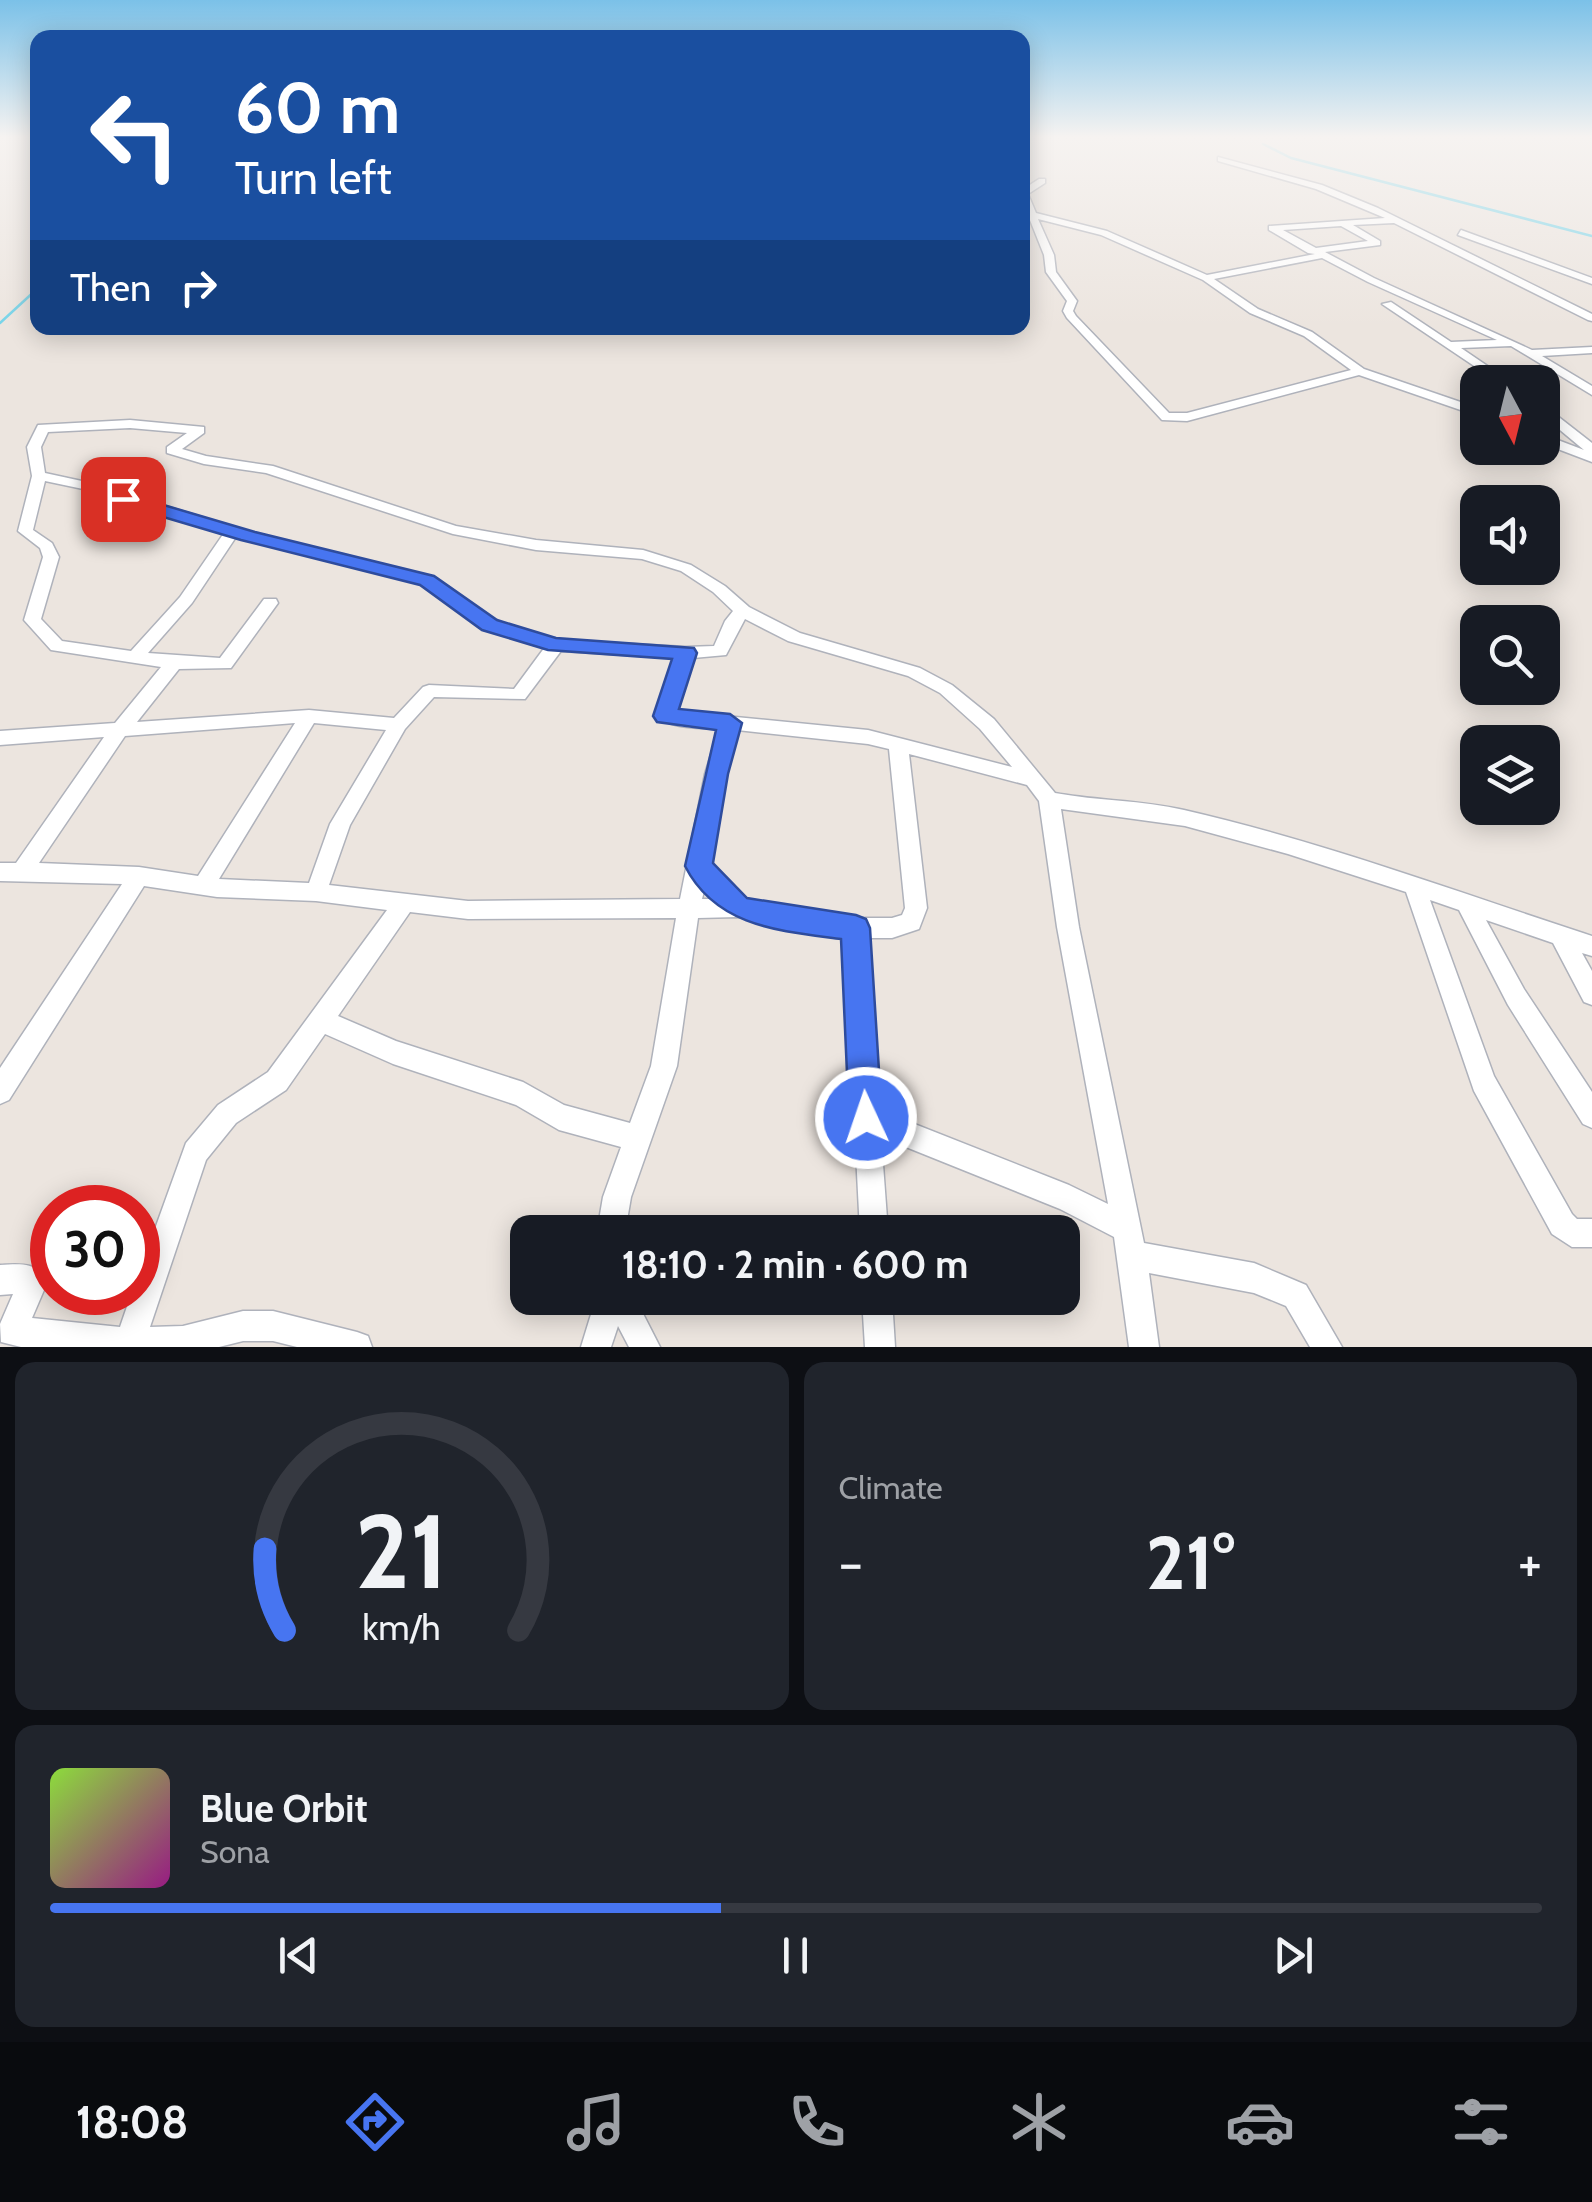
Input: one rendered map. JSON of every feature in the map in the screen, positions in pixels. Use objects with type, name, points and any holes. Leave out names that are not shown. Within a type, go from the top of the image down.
[{"type":"street","points":[[1349,200],[1592,318]]},
{"type":"street","points":[[1030,209],[1050,255],[1051,272],[1072,300],[1068,311],[1072,318],[1166,416],[1188,417],[1360,371]]},
{"type":"street","points":[[1032,215],[1104,233],[1206,278],[1254,311],[1308,334],[1360,371],[1460,406]]},
{"type":"street","points":[[1396,220],[1272,228],[1316,253],[1513,342],[1592,390]]},
{"type":"street","points":[[1206,278],[1377,243],[1344,224]]},
{"type":"street","points":[[1461,233],[1592,282]]},
{"type":"street","points":[[1387,304],[1478,365]]},
{"type":"street","points":[[1448,346],[1513,342]]},
{"type":"street","points":[[1534,353],[1592,350]]},
{"type":"street","points":[[270,603],[225,664],[174,664],[53,644],[32,620],[50,557],[47,546],[25,531],[39,476],[34,447],[43,428],[130,424],[200,430],[172,450],[204,460],[268,469],[453,530],[536,545],[643,555],[705,579],[744,611],[794,638],[914,672],[946,689],[987,724],[1049,799],[1071,945],[1129,1242],[1144,1347]]},
{"type":"street","points":[[1560,425],[1592,454]]},
{"type":"street","points":[[1560,444],[1592,454]]},
{"type":"street","points":[[39,476],[86,486],[232,532],[427,580],[489,625],[556,645],[686,653],[720,651],[733,621],[744,611]]},
{"type":"street","points":[[134,658],[186,600],[232,532]]},
{"type":"street","points":[[316,892],[340,824],[398,725],[429,691],[519,695],[556,645]]},
{"type":"street","points":[[686,653],[665,716],[898,743],[1035,780]]},
{"type":"street","points":[[11,871],[174,664]]},
{"type":"street","points":[[0,738],[308,716],[398,725]]},
{"type":"street","points":[[203,886],[308,716]]},
{"type":"street","points":[[614,1215],[617,1196],[664,1066],[682,939],[715,774],[730,723]]},
{"type":"street","points":[[11,871],[138,876],[203,886],[316,892],[404,904],[518,912],[738,908],[786,920],[856,928],[912,922],[916,908],[898,743]]},
{"type":"street","points":[[1049,799],[1123,806],[1184,818],[1414,885],[1592,946]]},
{"type":"street","points":[[699,866],[738,908]]},
{"type":"street","points":[[0,1091],[138,876]]},
{"type":"street","points":[[1414,885],[1454,1006],[1496,1110],[1562,1224],[1572,1233],[1592,1233]]},
{"type":"street","points":[[1466,903],[1516,998],[1592,1115]]},
{"type":"street","points":[[128,1343],[195,1152],[227,1114],[278,1082],[404,904]]},
{"type":"street","points":[[856,928],[873,1215]]},
{"type":"street","points":[[1561,935],[1592,994]]},
{"type":"street","points":[[324,1021],[392,1052],[523,1095],[559,1116],[640,1139]]},
{"type":"street","points":[[866,1118],[1069,1199],[1129,1242],[1254,1278],[1296,1295],[1327,1347]]},
{"type":"street","points":[[0,1280],[27,1278],[32,1282],[12,1331],[128,1343],[183,1341],[244,1326],[274,1326],[357,1347]]},
{"type":"street","points":[[596,1347],[606,1315]]},
{"type":"street","points":[[628,1315],[645,1347]]},
{"type":"street","points":[[878,1315],[880,1347]]},
{"type":"waterway","points":[[1453,200],[1592,236]]},
{"type":"waterway","points":[[0,323],[30,295]]},
{"type":"route","points":[[123,499],[232,532],[427,580],[489,625],[556,645],[686,653],[665,716],[730,723],[715,774],[699,866],[717,890],[738,908],[786,920],[856,928],[866,1118]]}]
